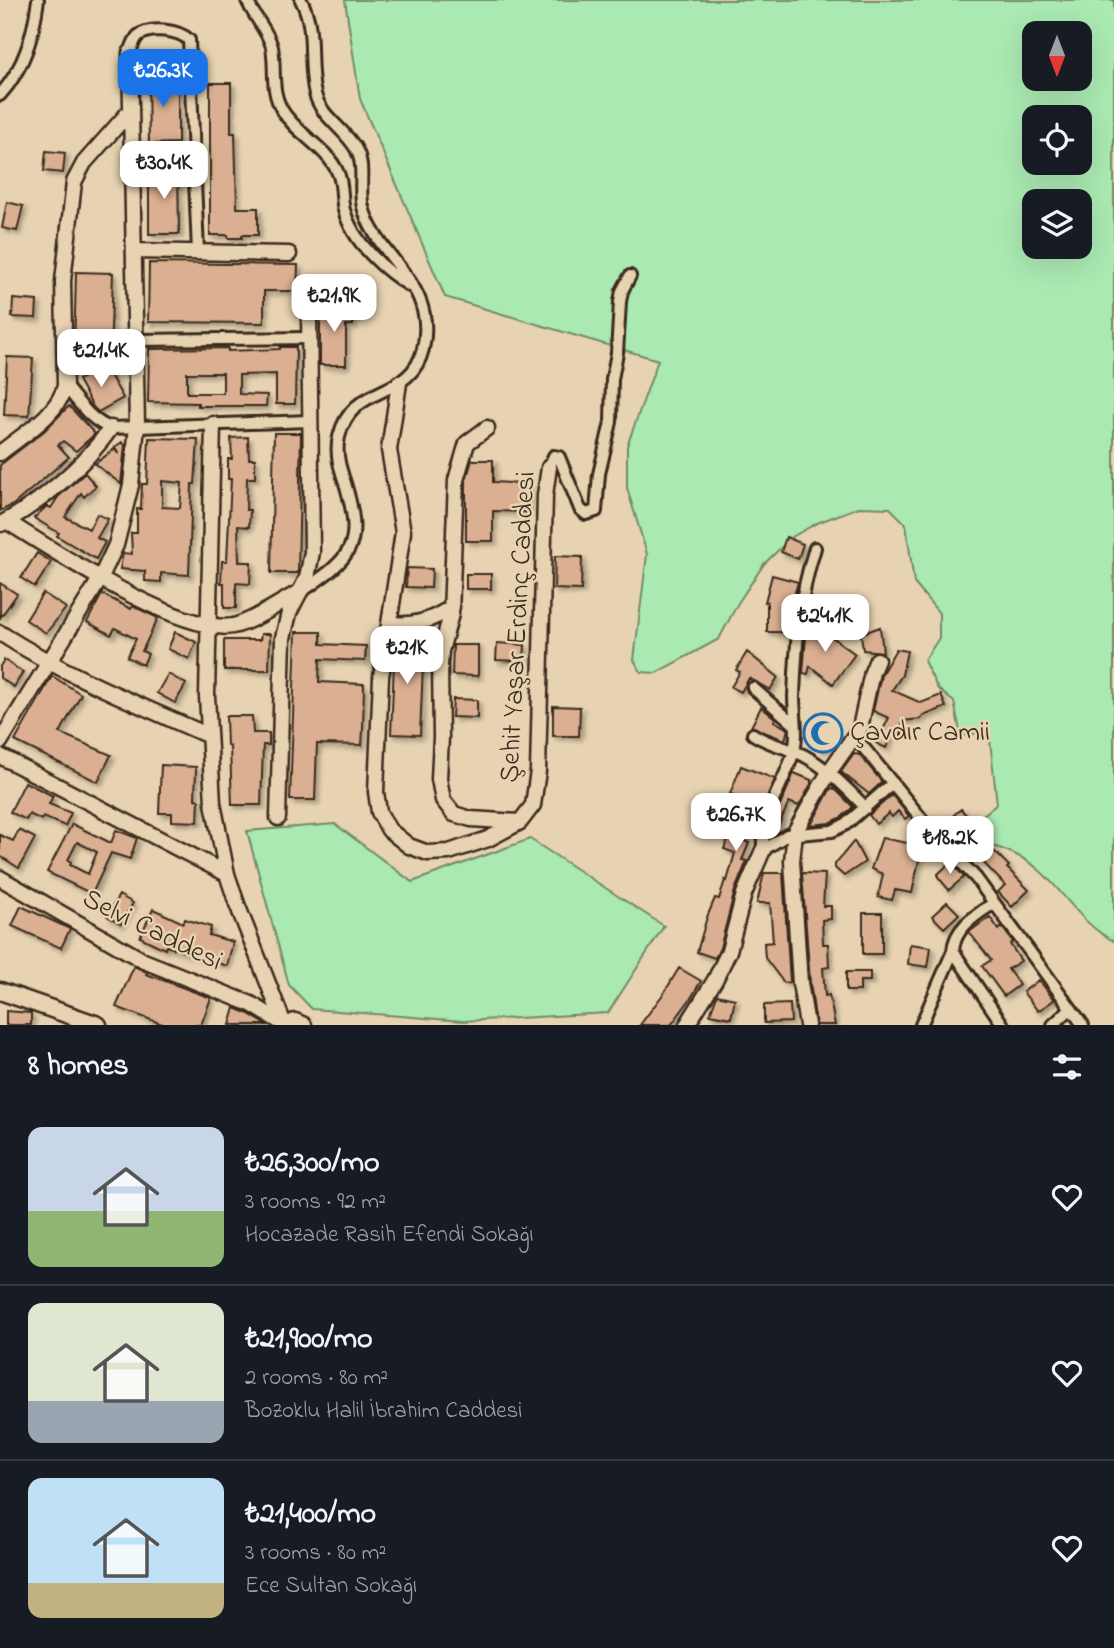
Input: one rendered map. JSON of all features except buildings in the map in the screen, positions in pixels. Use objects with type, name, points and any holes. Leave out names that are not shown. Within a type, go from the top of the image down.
[{"type":"main road","points":[[0,991],[98,1025]]},
{"type":"street","points":[[0,95],[11,83],[28,51],[38,0]]},
{"type":"street","points":[[247,0],[272,46],[272,82],[282,111],[292,124],[322,151],[338,172],[344,210],[355,234],[387,270],[416,290]]},
{"type":"street","points":[[111,428],[79,464],[3,523],[100,579],[184,618],[207,625],[230,627],[243,624],[301,592],[340,564],[353,543],[354,517],[338,450],[342,426],[361,402],[399,383],[415,371],[423,348],[425,318],[416,290],[375,232],[363,206],[359,155],[329,119],[316,94],[311,25],[301,0]]},
{"type":"street","points":[[0,742],[100,579],[116,545],[126,513],[137,426],[131,53],[137,37],[144,33],[176,32],[184,34],[189,40],[198,252]]},
{"type":"street","points":[[0,453],[53,408],[63,394],[64,281],[75,182],[84,163],[131,110]]},
{"type":"street","points":[[134,251],[289,254]]},
{"type":"street","name":"Şehit Yaşar Erdinç Caddesi","points":[[520,822],[533,805],[538,771],[545,495],[549,467],[554,456],[559,457],[580,509],[586,514],[596,511],[598,474],[611,415],[620,303],[622,291],[630,276]]},
{"type":"street","points":[[278,818],[283,638],[289,613],[307,578],[312,552],[309,315]]},
{"type":"street","points":[[136,340],[310,338]]},
{"type":"street","points":[[399,383],[389,450],[403,532],[382,677],[376,802],[383,821],[396,837],[418,851],[437,854],[488,839],[520,822]]},
{"type":"street","points":[[65,386],[90,416],[111,428],[310,421]]},
{"type":"street","points":[[213,424],[207,625],[207,735],[213,803],[237,904],[284,1025],[295,1021],[304,1025]]},
{"type":"street","points":[[487,428],[467,443],[458,467],[454,510],[452,607],[440,664],[439,779],[443,800],[448,808],[460,816],[520,822]]},
{"type":"street","points":[[687,1025],[715,980],[729,951],[744,894],[763,850],[763,826],[794,751],[799,611],[815,548]]},
{"type":"street","points":[[390,624],[413,625],[452,607]]},
{"type":"street","points":[[0,633],[49,663],[207,735]]},
{"type":"street","points":[[807,1025],[800,983],[792,861],[794,832],[829,772],[855,737],[865,714],[872,672],[877,660]]},
{"type":"street","points":[[753,688],[794,724]]},
{"type":"street","points":[[753,734],[775,746],[794,751],[829,772],[866,808]]},
{"type":"street","points":[[855,737],[929,828],[959,858],[1083,1025]]},
{"type":"street","points":[[0,756],[228,874]]},
{"type":"street","points":[[763,850],[776,840],[794,832],[832,831],[846,824],[893,783]]},
{"type":"street","name":"Selvi Caddesi","points":[[0,878],[144,961],[251,1004],[284,1025]]},
{"type":"street","points":[[921,1025],[953,951],[956,934],[994,903]]},
{"type":"street","points":[[953,951],[1003,1025]]},
{"type":"street","points":[[1053,1025],[1070,1009]]},
{"type":"green space","points":[[345,0],[1114,0],[1114,941],[1092,926],[1032,864],[1012,853],[983,843],[977,820],[997,804],[989,731],[961,736],[954,702],[938,689],[924,661],[939,638],[939,613],[914,583],[906,524],[890,508],[859,507],[817,523],[792,537],[764,564],[738,603],[719,639],[656,673],[641,672],[634,660],[647,554],[627,488],[627,446],[658,360],[445,297],[360,99]]},
{"type":"green space","points":[[335,824],[412,882],[530,839],[664,926],[608,1013],[463,1021],[312,1009],[289,985],[247,831]]},
{"type":"place","name":"Çavdır Camii","points":[[823,733]]}]
